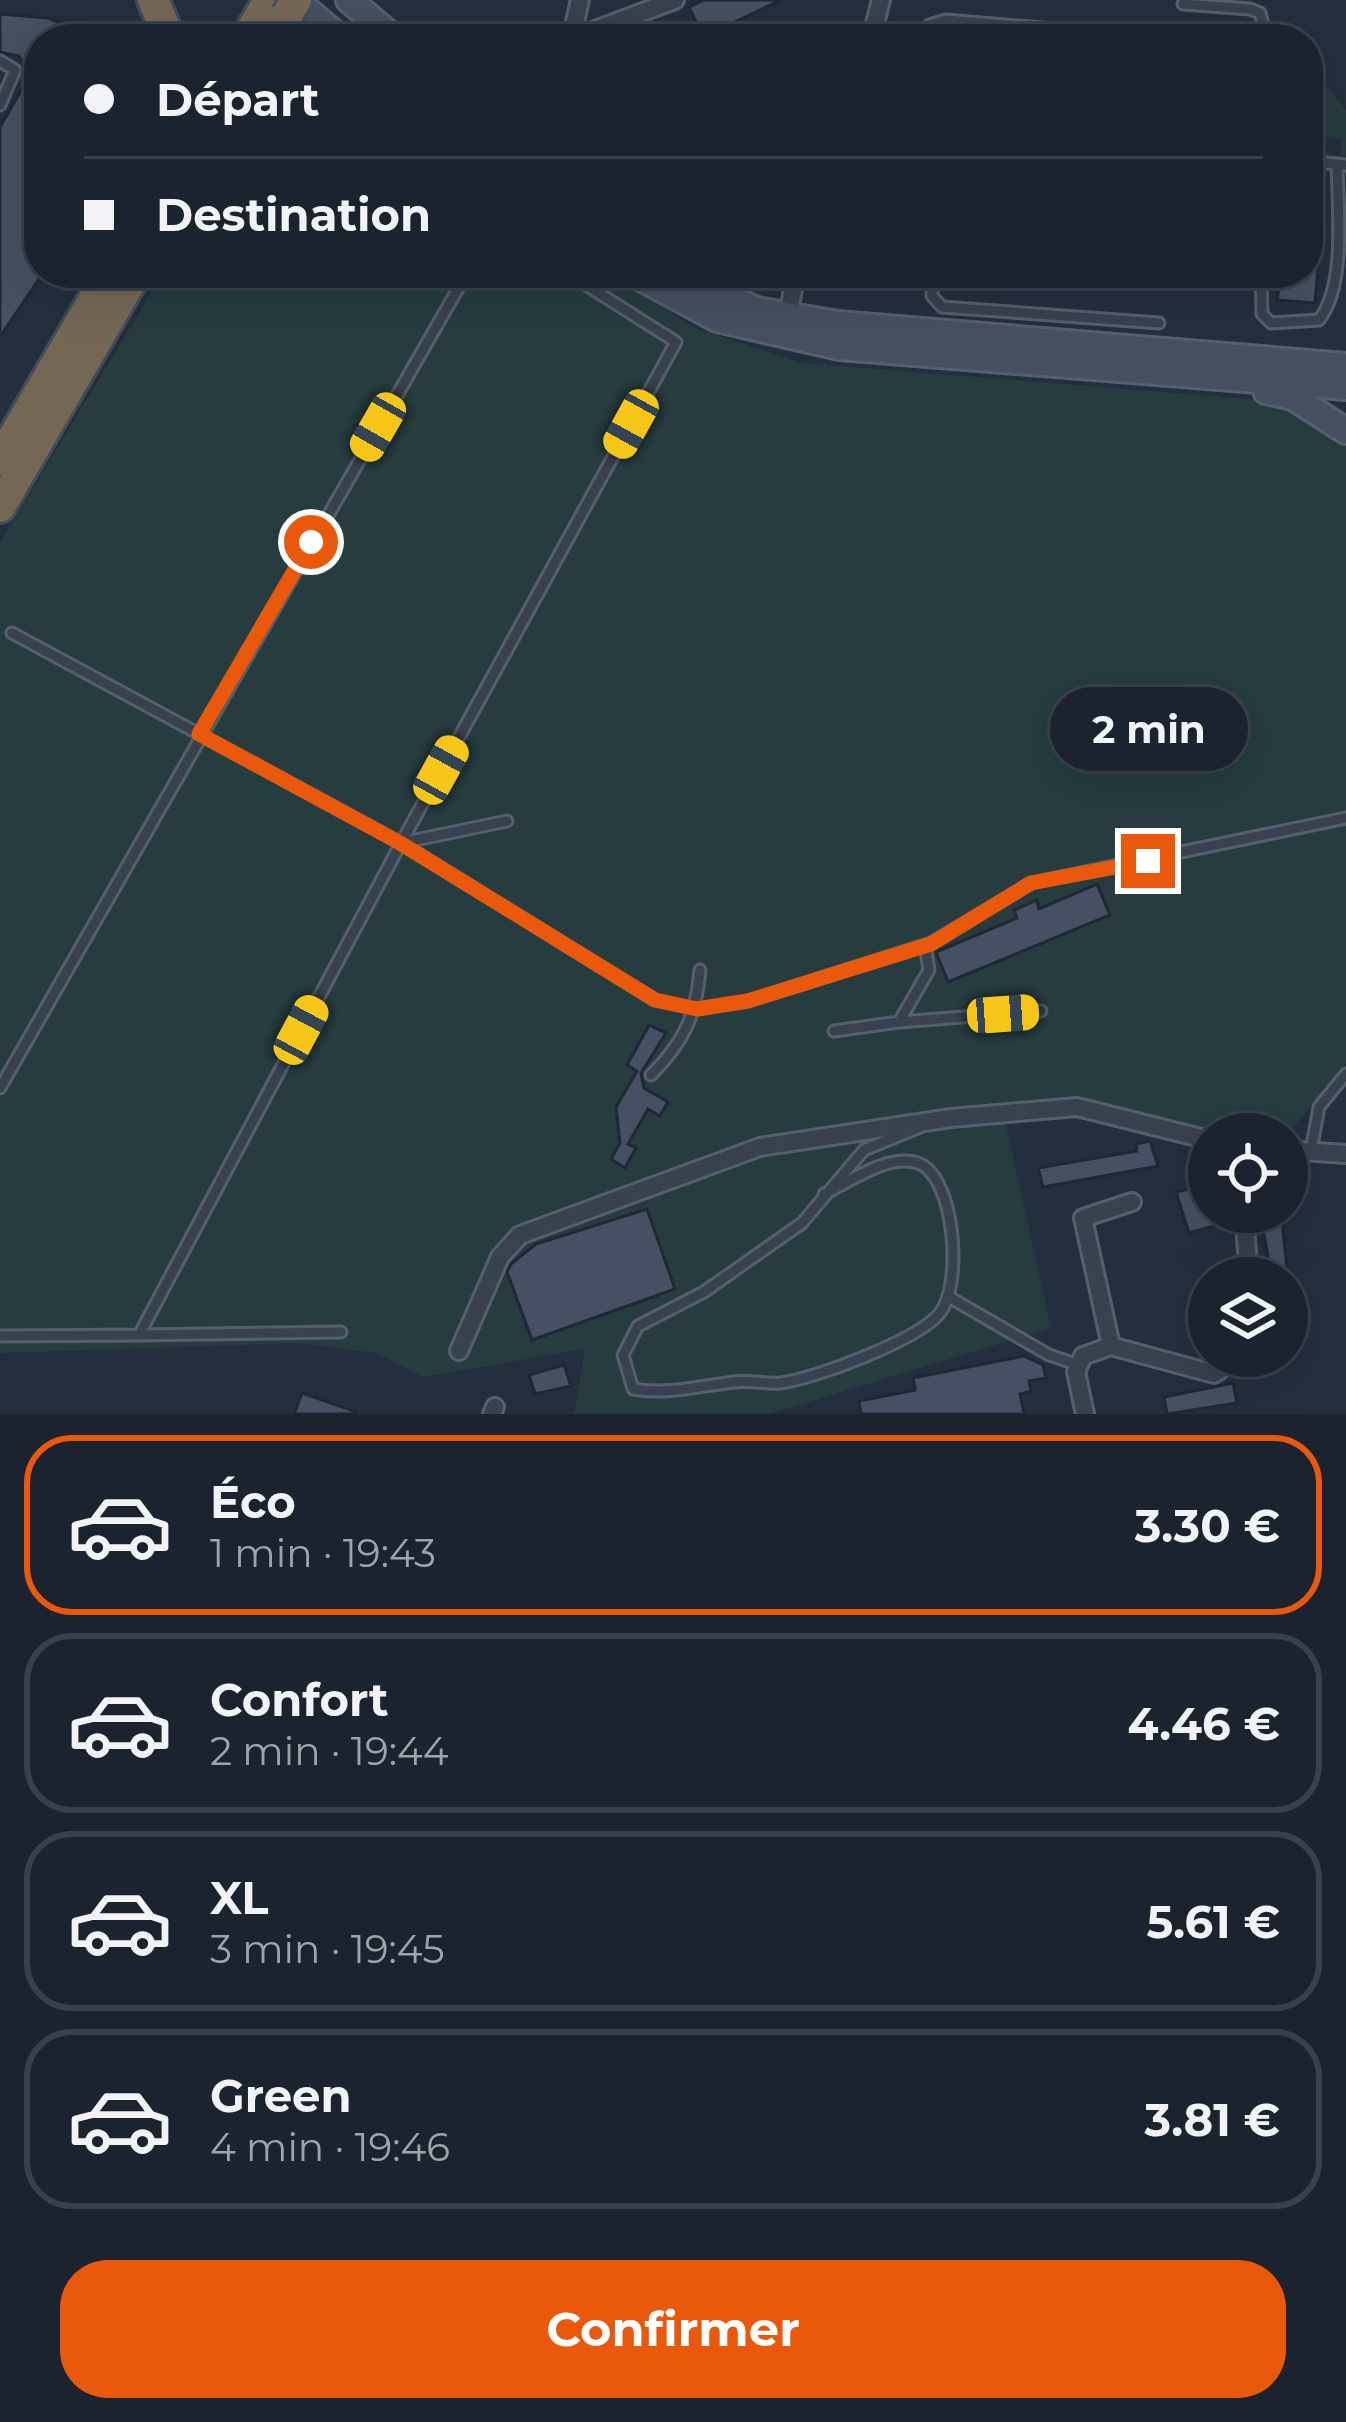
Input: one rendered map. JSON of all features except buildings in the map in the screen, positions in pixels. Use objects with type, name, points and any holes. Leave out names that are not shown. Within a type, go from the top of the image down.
[{"type":"highway","points":[[0,460],[100,288]]},
{"type":"highway","points":[[0,507],[127,288]]},
{"type":"main road","points":[[349,0],[377,24]]},
{"type":"main road","points":[[660,288],[717,319],[839,347],[1346,387]]},
{"type":"main road","points":[[704,288],[788,316],[949,337],[1346,366]]},
{"type":"main road","points":[[1187,375],[1293,397],[1346,431]]},
{"type":"street","points":[[611,24],[675,0]]},
{"type":"street","points":[[788,316],[793,288]]},
{"type":"street","points":[[459,1352],[500,1257],[520,1235],[760,1147],[930,1121],[1077,1107],[1188,1135]]},
{"type":"street","points":[[1308,1151],[1346,1154]]},
{"type":"street","points":[[1111,1346],[1083,1218],[1132,1202]]},
{"type":"street","points":[[1085,1414],[1079,1365],[1084,1356],[1111,1346],[1188,1367]]},
{"type":"lane","points":[[1183,4],[1250,9],[1259,14],[1262,24]]},
{"type":"lane","points":[[932,24],[946,20],[994,24]]},
{"type":"lane","points":[[0,61],[15,70],[0,105]]},
{"type":"lane","points":[[1261,288],[1262,314],[1271,322],[1319,320],[1336,304],[1341,165]]},
{"type":"lane","points":[[0,1088],[458,288]]},
{"type":"lane","points":[[140,1335],[400,843],[676,342],[591,288]]},
{"type":"lane","points":[[932,288],[932,296],[942,307],[1159,323]]},
{"type":"lane","points":[[12,633],[400,843],[655,1000],[697,1009],[748,1001],[925,945],[1031,883],[1346,818]]},
{"type":"lane","points":[[400,843],[507,821]]},
{"type":"lane","points":[[899,1022],[928,970],[925,945]]},
{"type":"lane","points":[[651,1075],[679,1047],[697,1009],[700,970]]},
{"type":"lane","points":[[833,1030],[1040,1011]]},
{"type":"lane","points":[[1311,1151],[1319,1107],[1346,1073]]},
{"type":"lane","points":[[824,1194],[887,1164],[919,1164],[933,1173],[945,1194],[951,1229],[949,1297],[923,1329],[779,1383],[633,1389],[623,1355],[638,1326],[704,1292],[783,1237],[864,1150],[930,1121]]},
{"type":"lane","points":[[949,1297],[1049,1355],[1079,1365]]},
{"type":"lane","points":[[0,1336],[341,1332]]},
{"type":"green space","points":[[1323,82],[1346,110],[1346,156],[1340,155],[1341,139],[1323,137]]},
{"type":"green space","points":[[154,288],[632,288],[695,328],[802,363],[1287,402],[1346,444],[1346,1063],[1305,1113],[1188,1113],[1188,1126],[1097,1102],[1002,1108],[1051,1328],[769,1414],[574,1414],[585,1349],[423,1377],[376,1353],[299,1343],[0,1353],[0,543]]},
{"type":"route","points":[[311,542],[199,734],[400,843],[655,1000],[697,1009],[748,1001],[931,944],[965,918],[1031,883],[1148,861]]}]
